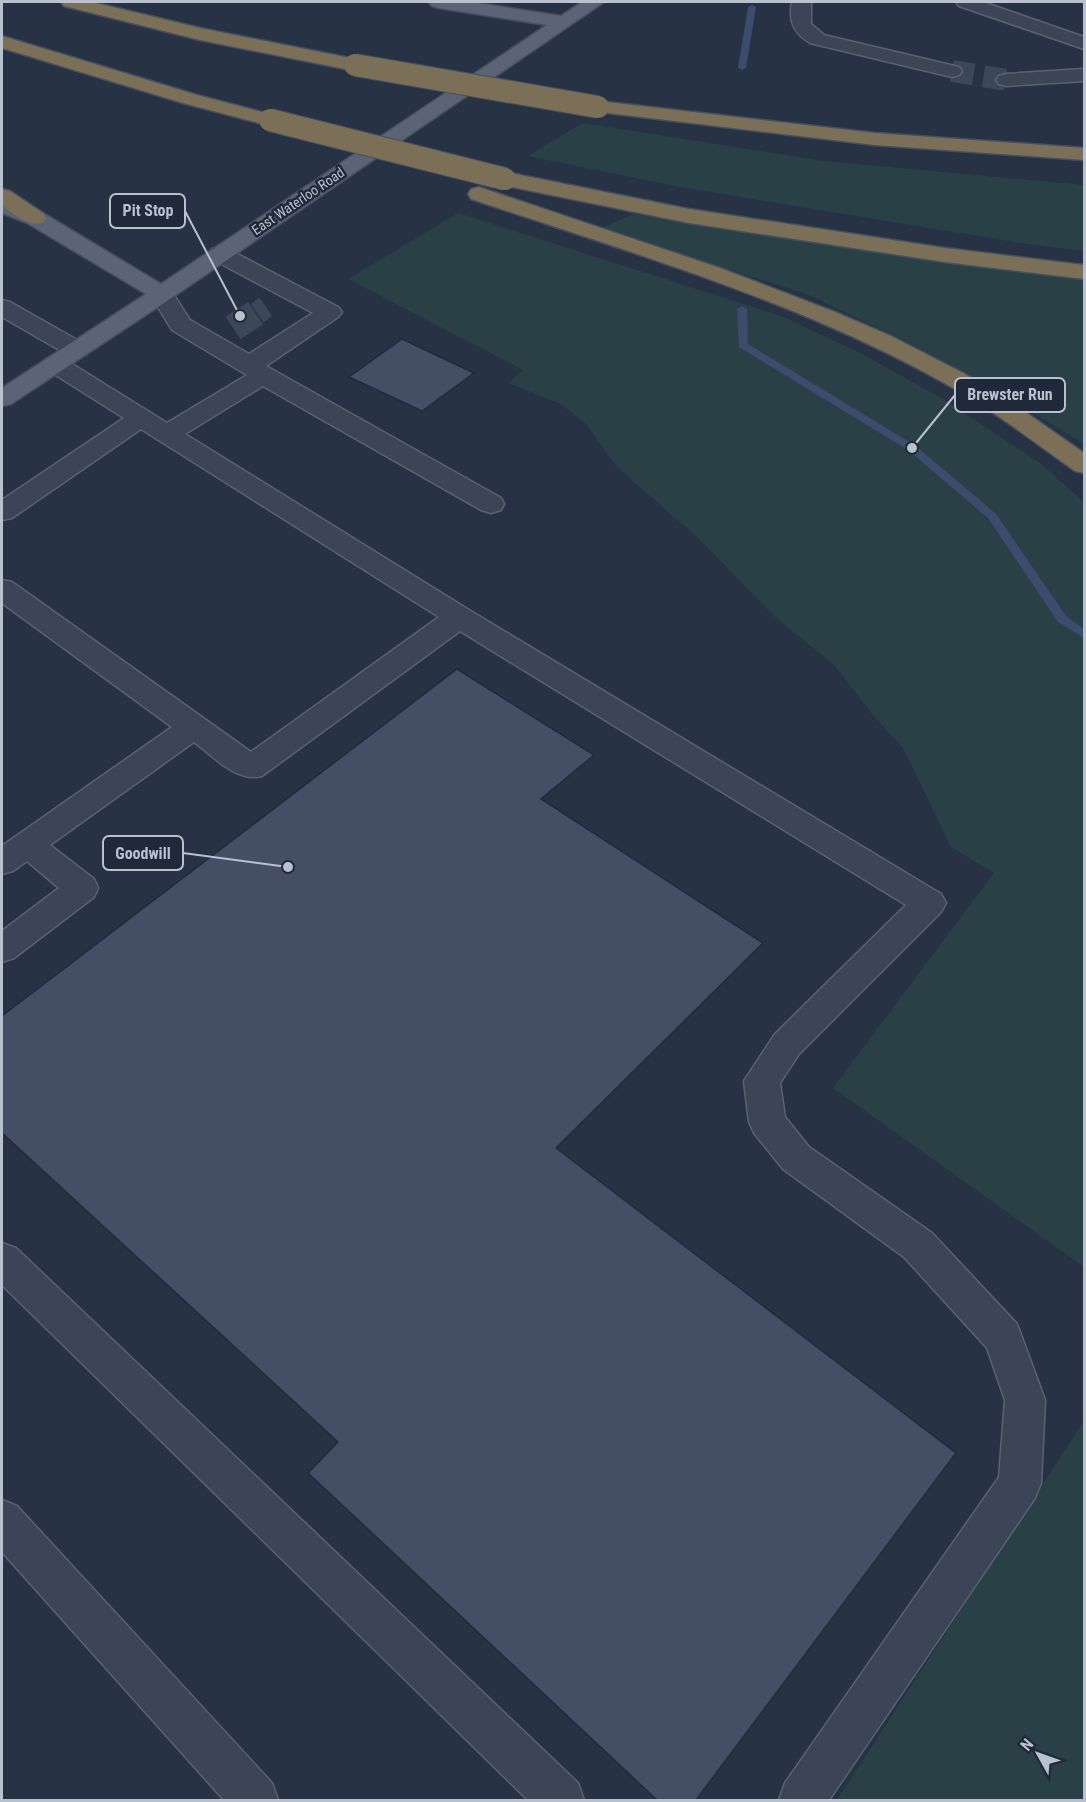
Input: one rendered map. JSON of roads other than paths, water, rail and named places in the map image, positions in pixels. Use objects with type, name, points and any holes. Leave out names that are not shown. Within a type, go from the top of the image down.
[{"type":"highway","points":[[71,2],[189,31],[355,65],[598,107],[875,139],[1084,154]]},
{"type":"highway","points":[[2,42],[479,194],[780,297],[938,369],[1004,408],[1084,465]]},
{"type":"highway","points":[[262,124],[505,179],[700,218],[922,252],[1084,272]]},
{"type":"highway","points":[[2,196],[35,218]]},
{"type":"main road","points":[[439,2],[563,22]]},
{"type":"main road","name":"East Waterloo Road","points":[[2,399],[162,294],[594,2]]},
{"type":"main road","points":[[2,205],[35,218],[162,294]]},
{"type":"lane","points":[[801,2],[800,25],[807,34],[817,39],[952,71]]},
{"type":"lane","points":[[966,2],[1084,43]]},
{"type":"lane","points":[[1006,80],[1084,75]]},
{"type":"lane","points":[[165,435],[257,371],[330,312],[220,254]]},
{"type":"lane","points":[[266,307],[290,291]]},
{"type":"lane","points":[[162,294],[181,325],[490,504]]},
{"type":"lane","points":[[2,307],[77,350]]},
{"type":"lane","points":[[211,342],[233,328]]},
{"type":"lane","points":[[55,364],[459,617],[929,903],[787,1044],[762,1082],[767,1122],[796,1158],[918,1245],[1003,1337],[1025,1400],[1020,1484],[802,1800]]},
{"type":"lane","points":[[2,512],[141,418]]},
{"type":"lane","points":[[2,589],[251,768],[459,617]]},
{"type":"lane","points":[[9,932],[82,888],[14,853],[194,727]]},
{"type":"lane","points":[[2,1260],[561,1800]]},
{"type":"lane","points":[[2,1521],[255,1800]]},
{"type":"waterway","points":[[742,68],[752,7]]},
{"type":"waterway","points":[[742,309],[743,345],[912,448],[992,516],[1062,619],[1084,634]]},
{"type":"tunnel","points":[[952,71],[1006,80]]},
{"type":"tunnel","points":[[257,313],[266,307]]},
{"type":"tunnel","points":[[233,328],[259,311]]},
{"type":"place","name":"Pit Stop","points":[[240,316]]},
{"type":"place","name":"Brewster Run","points":[[912,448]]},
{"type":"place","name":"Goodwill","points":[[288,867]]}]
